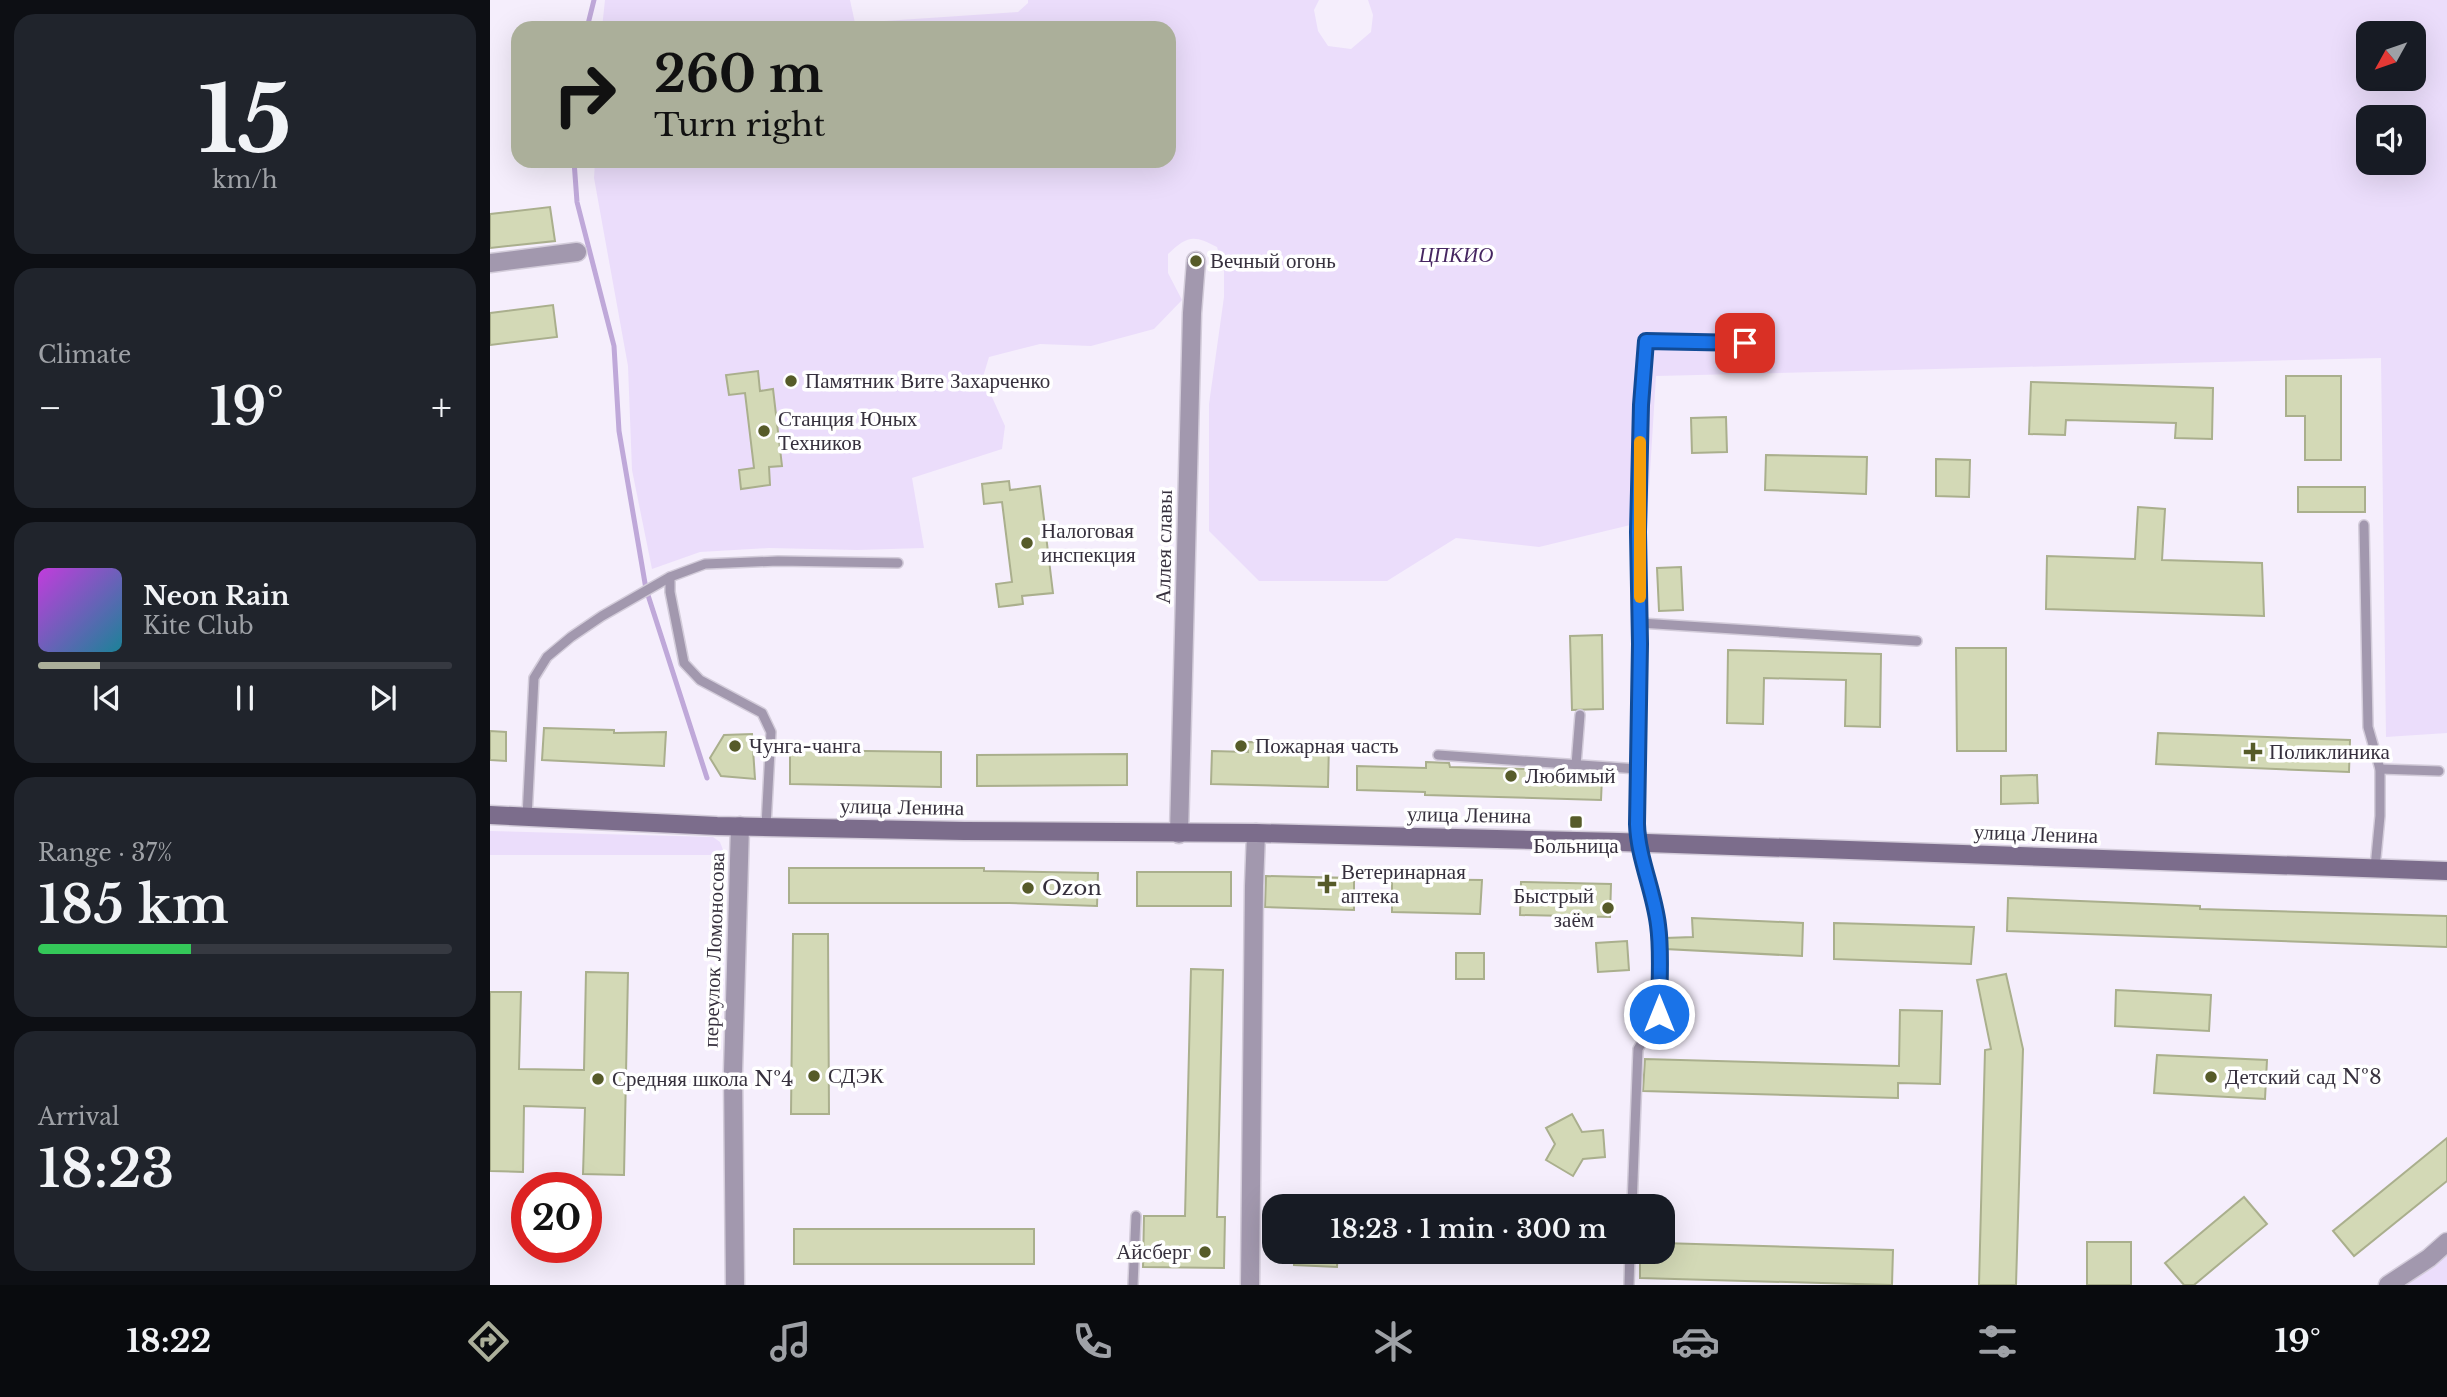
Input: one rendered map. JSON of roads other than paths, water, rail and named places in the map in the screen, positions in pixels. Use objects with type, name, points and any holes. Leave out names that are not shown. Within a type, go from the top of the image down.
[{"type":"street","points":[[490,263],[577,252]]},
{"type":"street","name":"Аллея славы","points":[[1179,834],[1192,313],[1196,261]]},
{"type":"street","name":"улица Ленина","points":[[490,815],[740,826],[1256,833],[1637,843],[2447,871]]},
{"type":"street","name":"переулок Ломоносова","points":[[735,1285],[733,1072],[740,826]]},
{"type":"street","points":[[1250,1285],[1256,833]]},
{"type":"street","points":[[2388,1285],[2429,1258],[2447,1242]]},
{"type":"lane","points":[[1632,1194],[1638,1049],[1659,1014],[1658,925],[1650,896],[1648,875],[1637,843],[1641,405],[1646,341],[1766,344]]},
{"type":"lane","points":[[2364,525],[2368,727],[2380,769],[2375,868]]},
{"type":"lane","points":[[527,817],[534,678],[547,657],[571,637],[670,577],[705,564],[778,561],[898,563]]},
{"type":"lane","points":[[670,577],[670,592],[684,663],[700,680],[762,713],[771,732],[766,826]]},
{"type":"lane","points":[[1640,623],[1917,641]]},
{"type":"lane","points":[[1576,765],[1580,715]]},
{"type":"lane","points":[[1438,755],[1637,769]]},
{"type":"lane","points":[[2380,769],[2439,771]]},
{"type":"lane","points":[[1133,1285],[1136,1216]]},
{"type":"lane","points":[[1629,1285],[1630,1264]]},
{"type":"waterway","points":[[589,21],[594,0]]},
{"type":"waterway","points":[[575,168],[577,202],[614,346],[619,431],[646,589],[707,778]]},
{"type":"place","name":"Вечный огонь","points":[[1196,261]]},
{"type":"place","name":"Памятник Вите Захарченко","points":[[791,381]]},
{"type":"place","name":"Станция Юных Техников","points":[[764,431]]},
{"type":"place","name":"Налоговая инспекция","points":[[1027,543]]},
{"type":"place","name":"Чунга-чанга","points":[[735,746]]},
{"type":"place","name":"Пожарная часть","points":[[1241,746]]},
{"type":"place","name":"Поликлиника","points":[[2253,752]]},
{"type":"place","name":"Любимый","points":[[1511,776]]},
{"type":"place","name":"Больница","points":[[1576,822]]},
{"type":"place","name":"Ветеринарная аптека","points":[[1327,884]]},
{"type":"place","name":"Ozon","points":[[1028,888]]},
{"type":"place","name":"Быстрый заём","points":[[1608,908]]},
{"type":"place","name":"СДЭК","points":[[814,1076]]},
{"type":"place","name":"Детский сад №8","points":[[2211,1077]]},
{"type":"place","name":"Средняя школа №4","points":[[598,1079]]},
{"type":"place","name":"Айсберг","points":[[1205,1252]]},
{"type":"park label","name":"ЦПКИО","points":[[1456,255]]}]
